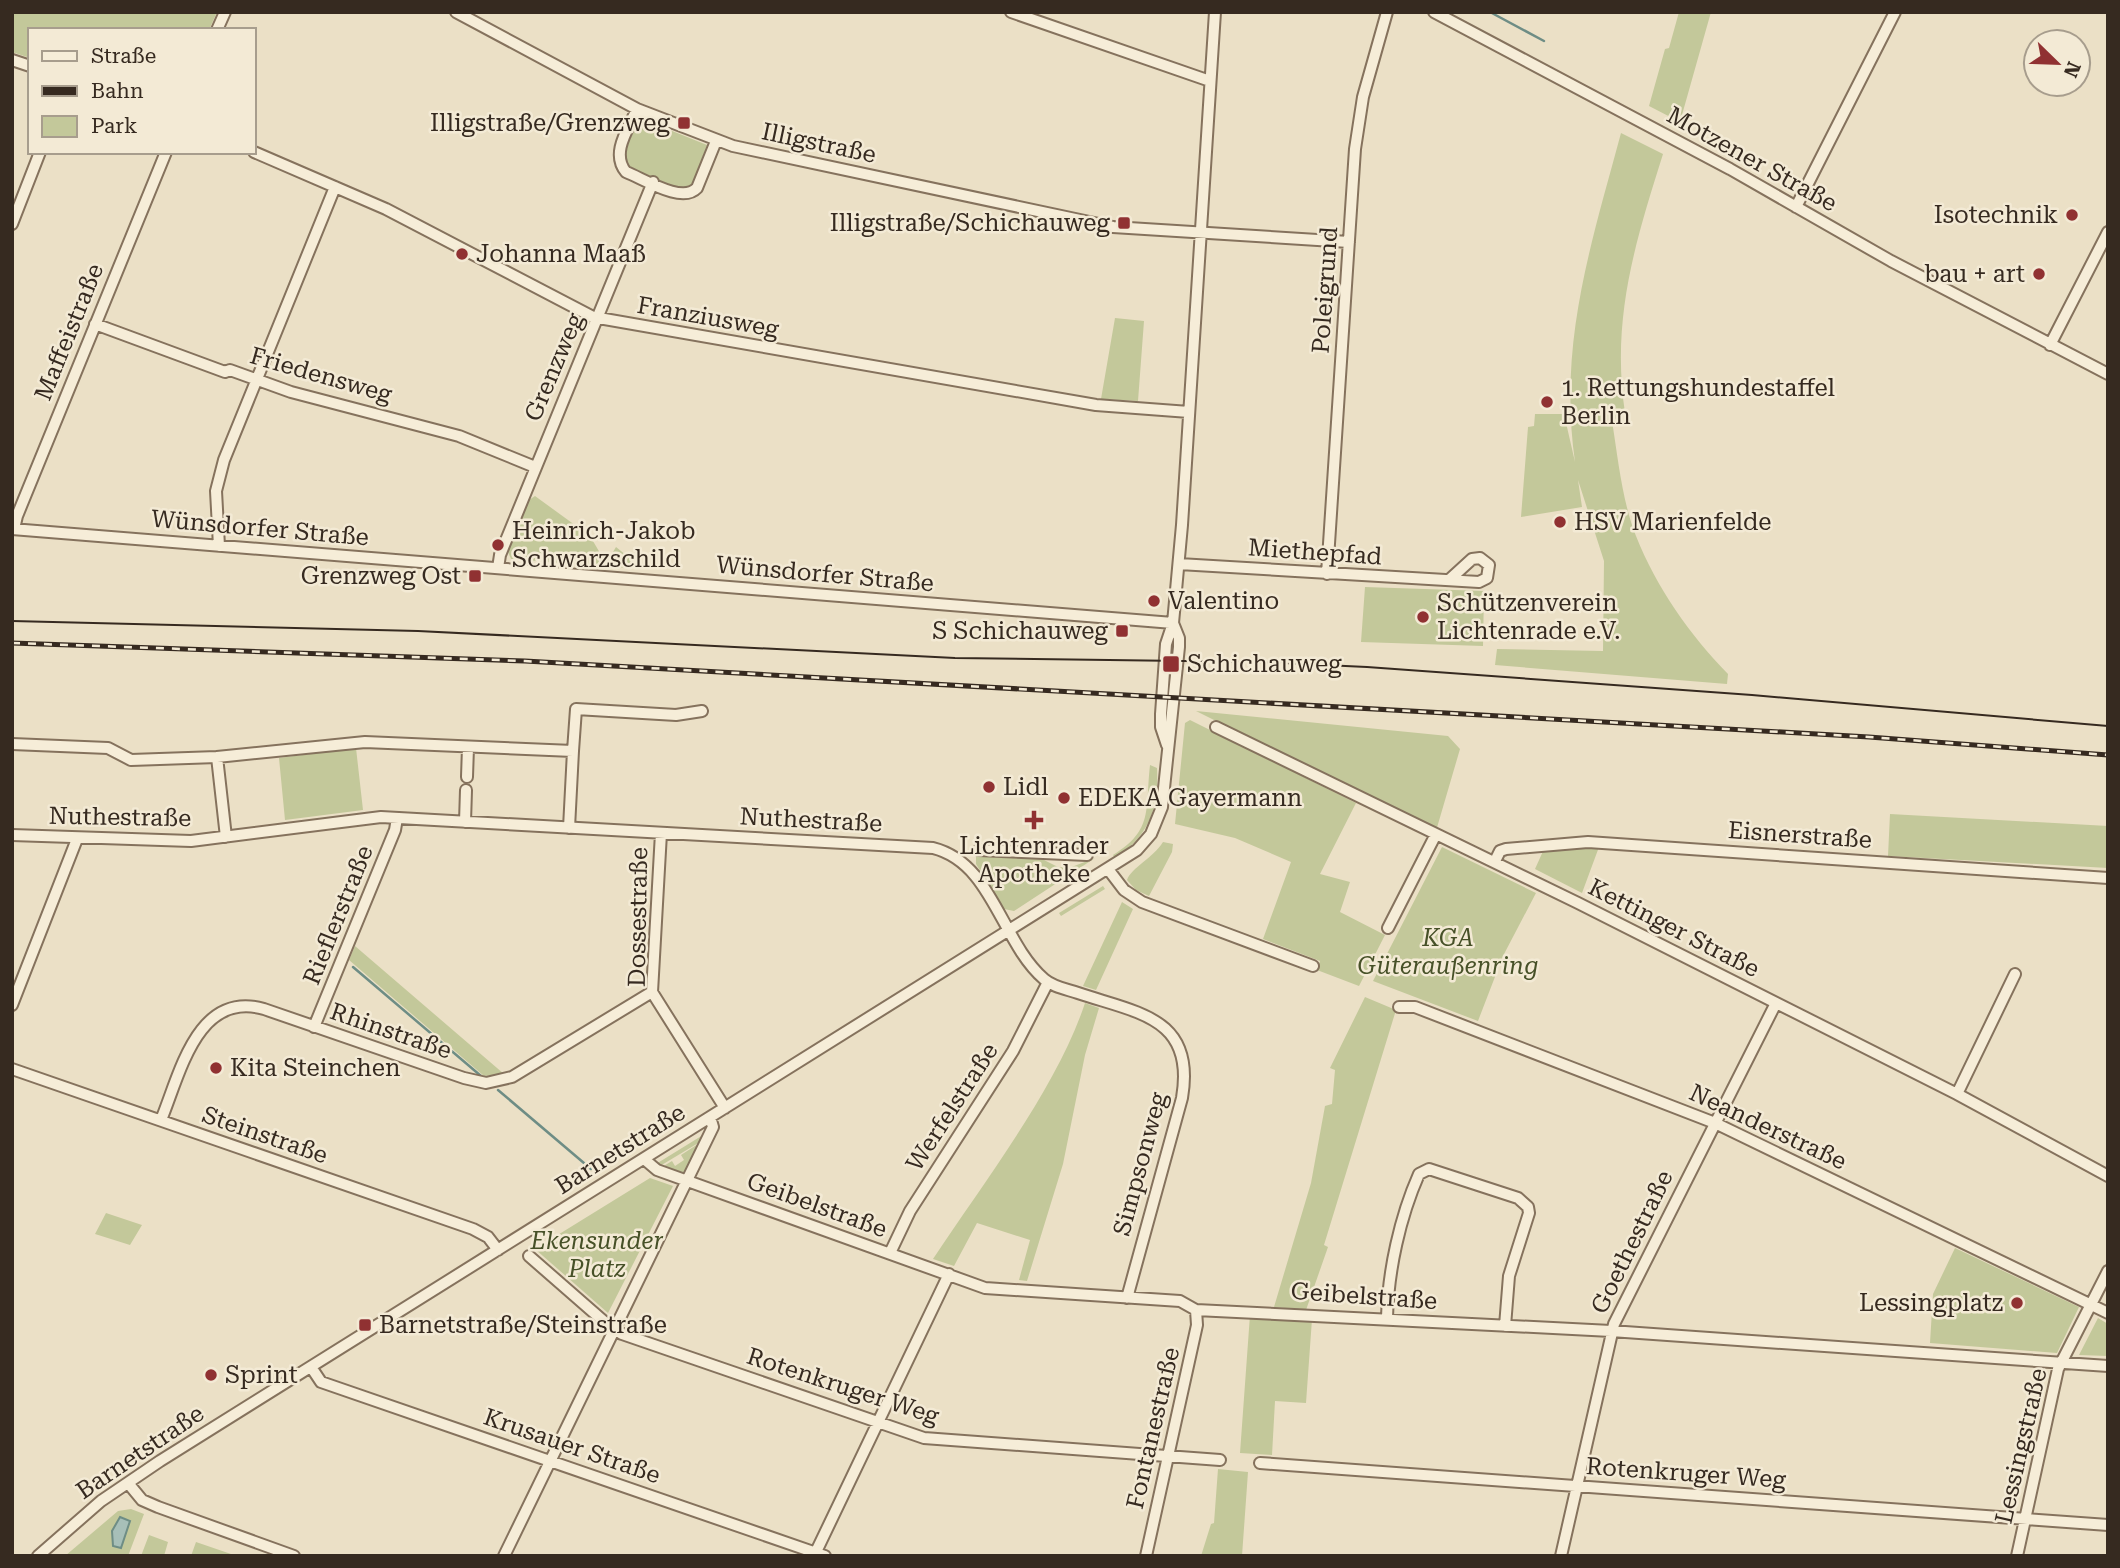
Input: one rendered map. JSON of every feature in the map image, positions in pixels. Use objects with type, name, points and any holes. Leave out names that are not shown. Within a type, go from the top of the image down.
[{"type":"street","points":[[218,28],[225,12]]},
{"type":"street","name":"Illigstraße","points":[[456,12],[472,16],[637,109],[716,141],[1111,227],[1349,242]]},
{"type":"street","points":[[1011,12],[1210,81]]},
{"type":"street","points":[[1173,623],[1215,12]]},
{"type":"street","name":"Poleigrund","points":[[1327,574],[1355,149],[1363,97],[1387,12]]},
{"type":"street","name":"Motzener Straße","points":[[1434,12],[2108,374]]},
{"type":"street","points":[[1796,207],[1895,12]]},
{"type":"street","points":[[637,109],[620,149],[619,161],[626,172],[680,194],[693,192],[716,141]]},
{"type":"street","name":"Franziusweg","points":[[256,153],[386,209],[598,318],[1096,405],[1189,412]]},
{"type":"street","points":[[12,224],[39,154]]},
{"type":"street","name":"Maffeistraße","points":[[13,529],[16,516],[165,154]]},
{"type":"street","name":"Grenzweg","points":[[498,568],[500,555],[535,467],[653,182]]},
{"type":"street","points":[[219,546],[216,491],[219,476],[255,380],[335,187]]},
{"type":"street","points":[[2050,345],[2108,232]]},
{"type":"street","name":"Friedensweg","points":[[95,324],[225,372],[230,370],[255,380],[459,436],[535,467]]},
{"type":"street","name":"Wünsdorfer Straße","points":[[13,529],[1173,623]]},
{"type":"street","name":"Miethepfad","points":[[1179,564],[1449,580]]},
{"type":"street","name":"Barnetstraße","points":[[38,1556],[83,1515],[128,1483],[1137,850],[1155,827],[1162,807],[1167,745],[1161,727],[1161,714],[1167,637],[1173,623]]},
{"type":"street","points":[[569,828],[576,709],[676,715],[702,711]]},
{"type":"street","name":"Kettinger Straße","points":[[1216,727],[1435,836],[1495,862],[1957,1094],[2108,1176]]},
{"type":"street","points":[[12,744],[108,748],[131,760],[217,757],[365,742],[573,751]]},
{"type":"street","points":[[467,777],[468,747]]},
{"type":"street","name":"Nuthestraße","points":[[217,757],[226,836]]},
{"type":"street","points":[[465,822],[466,790]]},
{"type":"street","name":"Nuthestraße","points":[[12,835],[171,842],[365,819],[397,818],[940,849],[963,862],[1009,931]]},
{"type":"street","name":"Rieflerstraße","points":[[314,1027],[395,830],[397,818]]},
{"type":"street","name":"Dossestraße","points":[[661,833],[652,992],[725,1108]]},
{"type":"street","points":[[1388,928],[1435,836]]},
{"type":"street","points":[[12,1005],[77,839]]},
{"type":"street","name":"Eisnerstraße","points":[[1495,862],[1500,852],[1506,849],[1585,842],[2108,878]]},
{"type":"street","points":[[979,850],[1087,855]]},
{"type":"street","points":[[1108,869],[1124,890],[1142,902],[1313,965]]},
{"type":"street","name":"Simpsonweg","points":[[1009,931],[1030,963],[1048,982],[1154,1019],[1171,1033],[1181,1051],[1184,1072],[1182,1098],[1127,1298]]},
{"type":"street","points":[[1957,1094],[2015,974]]},
{"type":"street","name":"Werfelstraße","points":[[890,1253],[919,1196],[1013,1051],[1048,982]]},
{"type":"street","name":"Rhinstraße","points":[[161,1121],[197,1034],[208,1020],[219,1013],[247,1006],[256,1007],[464,1078],[486,1083],[512,1077],[652,992]]},
{"type":"street","name":"Goethestraße","points":[[1561,1556],[1611,1331],[1776,1003]]},
{"type":"street","name":"Neanderstraße","points":[[1399,1007],[1415,1007],[1715,1122],[2108,1313]]},
{"type":"street","name":"Steinstraße","points":[[12,1069],[473,1229],[488,1237],[498,1250]]},
{"type":"street","points":[[504,1556],[713,1127],[710,1117]]},
{"type":"street","name":"Geibelstraße","points":[[644,1159],[657,1170],[985,1288],[1180,1301],[1196,1310],[1611,1331],[2108,1366]]},
{"type":"street","points":[[1387,1318],[1391,1274],[1406,1216],[1419,1174],[1429,1170],[1518,1198],[1528,1207],[1509,1276],[1505,1326]]},
{"type":"street","name":"Rotenkruger Weg","points":[[529,1256],[614,1330],[929,1439],[1220,1460]]},
{"type":"street","name":"Lessingstraße","points":[[2017,1556],[2062,1363],[2108,1271]]},
{"type":"street","points":[[819,1555],[878,1422],[949,1274]]},
{"type":"street","name":"Fontanestraße","points":[[1146,1556],[1197,1325],[1196,1310]]},
{"type":"street","name":"Krusauer Straße","points":[[311,1367],[321,1382],[819,1555]]},
{"type":"street","name":"Rotenkruger Weg","points":[[1260,1463],[2108,1525]]},
{"type":"street","points":[[128,1483],[142,1500],[158,1507],[295,1556]]},
{"type":"green space","points":[[12,12],[217,12],[210,28],[28,28],[28,57],[12,52]]},
{"type":"green space","points":[[1679,12],[1711,12],[1680,122],[1649,106]]},
{"type":"green space","points":[[640,118],[707,145],[692,185],[680,189],[627,166],[623,154]]},
{"type":"green space","points":[[1621,133],[1663,154],[1635,250],[1623,313],[1621,379],[1625,413],[1612,421],[1621,479],[1631,523],[1653,574],[1687,627],[1728,674],[1727,684],[1495,665],[1497,649],[1603,651],[1604,561],[1578,480],[1582,507],[1521,517],[1528,427],[1534,426],[1535,414],[1564,414],[1575,462],[1571,418],[1574,335],[1589,255]]},
{"type":"green space","points":[[1115,318],[1144,321],[1138,401],[1101,399]]},
{"type":"green space","points":[[535,496],[590,536],[600,553],[598,558],[603,563],[607,562],[616,547],[631,559],[629,568],[511,559],[508,552],[529,500]]},
{"type":"green space","name":"Schützenverein Lichtenrade e.V.","points":[[1365,587],[1484,591],[1483,646],[1361,642]]},
{"type":"green space","points":[[1196,711],[1448,736],[1460,749],[1436,831]]},
{"type":"green space","name":"KGA Güteraußenring","points":[[1190,720],[1356,803],[1320,874],[1350,882],[1340,912],[1385,935],[1359,986],[1317,970],[1320,961],[1263,939],[1291,862],[1235,838],[1175,824],[1185,723]]},
{"type":"green space","points":[[356,748],[363,810],[285,820],[279,758]]},
{"type":"green space","points":[[1150,765],[1157,768],[1157,782],[1150,820],[1136,840],[1115,858],[1113,855],[1135,837],[1145,817]]},
{"type":"green space","points":[[1890,814],[2108,826],[2108,868],[1888,856]]},
{"type":"green space","points":[[1163,842],[1173,844],[1172,852],[1149,896],[1136,890],[1127,880]]},
{"type":"green space","name":"KGA Güteraußenring","points":[[1442,847],[1536,893],[1503,956],[1478,1021],[1373,981]]},
{"type":"green space","points":[[1599,847],[1582,893],[1535,869],[1544,849]]},
{"type":"green space","points":[[976,853],[1036,856],[1058,867],[1069,868],[1095,858],[1014,911],[1004,909],[976,864]]},
{"type":"green space","points":[[1103,886],[1105,889],[1061,916],[1059,913]]},
{"type":"green space","points":[[1122,902],[1133,909],[1096,990],[1083,986]]},
{"type":"green space","points":[[355,946],[504,1074],[484,1076],[349,960]]},
{"type":"green space","name":"KGA Güteraußenring","points":[[1365,997],[1396,1010],[1324,1245],[1328,1247],[1306,1310],[1274,1307],[1311,1183],[1325,1106],[1332,1104],[1335,1070],[1330,1068]]},
{"type":"green space","points":[[1085,1003],[1099,1008],[1085,1055],[1063,1164],[1027,1281],[1019,1280],[1030,1240],[977,1223],[954,1266],[933,1259],[1038,1101],[1072,1035]]},
{"type":"green space","points":[[703,1135],[700,1142],[660,1166],[656,1164]]},
{"type":"green space","points":[[698,1144],[684,1173],[662,1167],[672,1161],[675,1166],[684,1160],[681,1155]]},
{"type":"green space","name":"Ekensunder Platz","points":[[650,1178],[673,1186],[608,1313],[535,1249]]},
{"type":"green space","points":[[106,1213],[142,1225],[130,1245],[95,1234]]},
{"type":"green space","name":"Lessingplatz","points":[[1955,1248],[2079,1307],[2057,1353],[1930,1343],[1933,1294]]},
{"type":"green space","points":[[1250,1315],[1312,1319],[1306,1403],[1275,1401],[1272,1455],[1240,1453]]},
{"type":"green space","points":[[2098,1318],[2108,1324],[2108,1356],[2079,1355]]},
{"type":"green space","points":[[1218,1469],[1248,1472],[1242,1556],[1201,1556],[1211,1524],[1214,1523]]},
{"type":"green space","points":[[131,1509],[144,1514],[128,1556],[65,1556],[118,1511]]},
{"type":"green space","points":[[149,1535],[168,1542],[164,1556],[141,1556]]},
{"type":"green space","points":[[196,1542],[231,1554],[231,1556],[191,1556]]},
{"type":"water","points":[[120,1517],[130,1521],[121,1548],[113,1546],[112,1531]]},
{"type":"waterway","points":[[1490,12],[1544,41]]},
{"type":"waterway","points":[[353,967],[481,1076]]},
{"type":"waterway","points":[[498,1090],[591,1169]]},
{"type":"tram line","points":[[12,621],[418,631],[955,658],[1257,662],[1367,667],[1752,695],[2108,726]]},
{"type":"railway","points":[[12,643],[525,661],[1869,737],[2108,755]]},
{"type":"place","name":"Illigstraße/Grenzweg","points":[[684,123]]},
{"type":"place","name":"Isotechnik","points":[[2072,215]]},
{"type":"place","name":"Illigstraße/Schichauweg","points":[[1124,223]]},
{"type":"place","name":"Johanna Maaß","points":[[462,254]]},
{"type":"place","name":"bau + art","points":[[2039,274]]},
{"type":"place","name":"1. Rettungshundestaffel Berlin","points":[[1547,402]]},
{"type":"place","name":"HSV Marienfelde","points":[[1560,522]]},
{"type":"place","name":"Heinrich-Jakob Schwarzschild","points":[[498,545]]},
{"type":"place","name":"Grenzweg Ost","points":[[475,576]]},
{"type":"place","name":"Valentino","points":[[1154,601]]},
{"type":"place","name":"Schützenverein Lichtenrade e.V.","points":[[1423,617]]},
{"type":"place","name":"S Schichauweg","points":[[1122,631]]},
{"type":"place","name":"Schichauweg","points":[[1171,664]]},
{"type":"place","name":"Lidl","points":[[989,787]]},
{"type":"place","name":"EDEKA Gayermann","points":[[1064,798]]},
{"type":"place","name":"Lichtenrader Apotheke","points":[[1034,820]]},
{"type":"place","name":"Kita Steinchen","points":[[216,1068]]},
{"type":"place","name":"Lessingplatz","points":[[2017,1303]]},
{"type":"place","name":"Barnetstraße/Steinstraße","points":[[365,1325]]},
{"type":"place","name":"Sprint","points":[[211,1375]]}]
